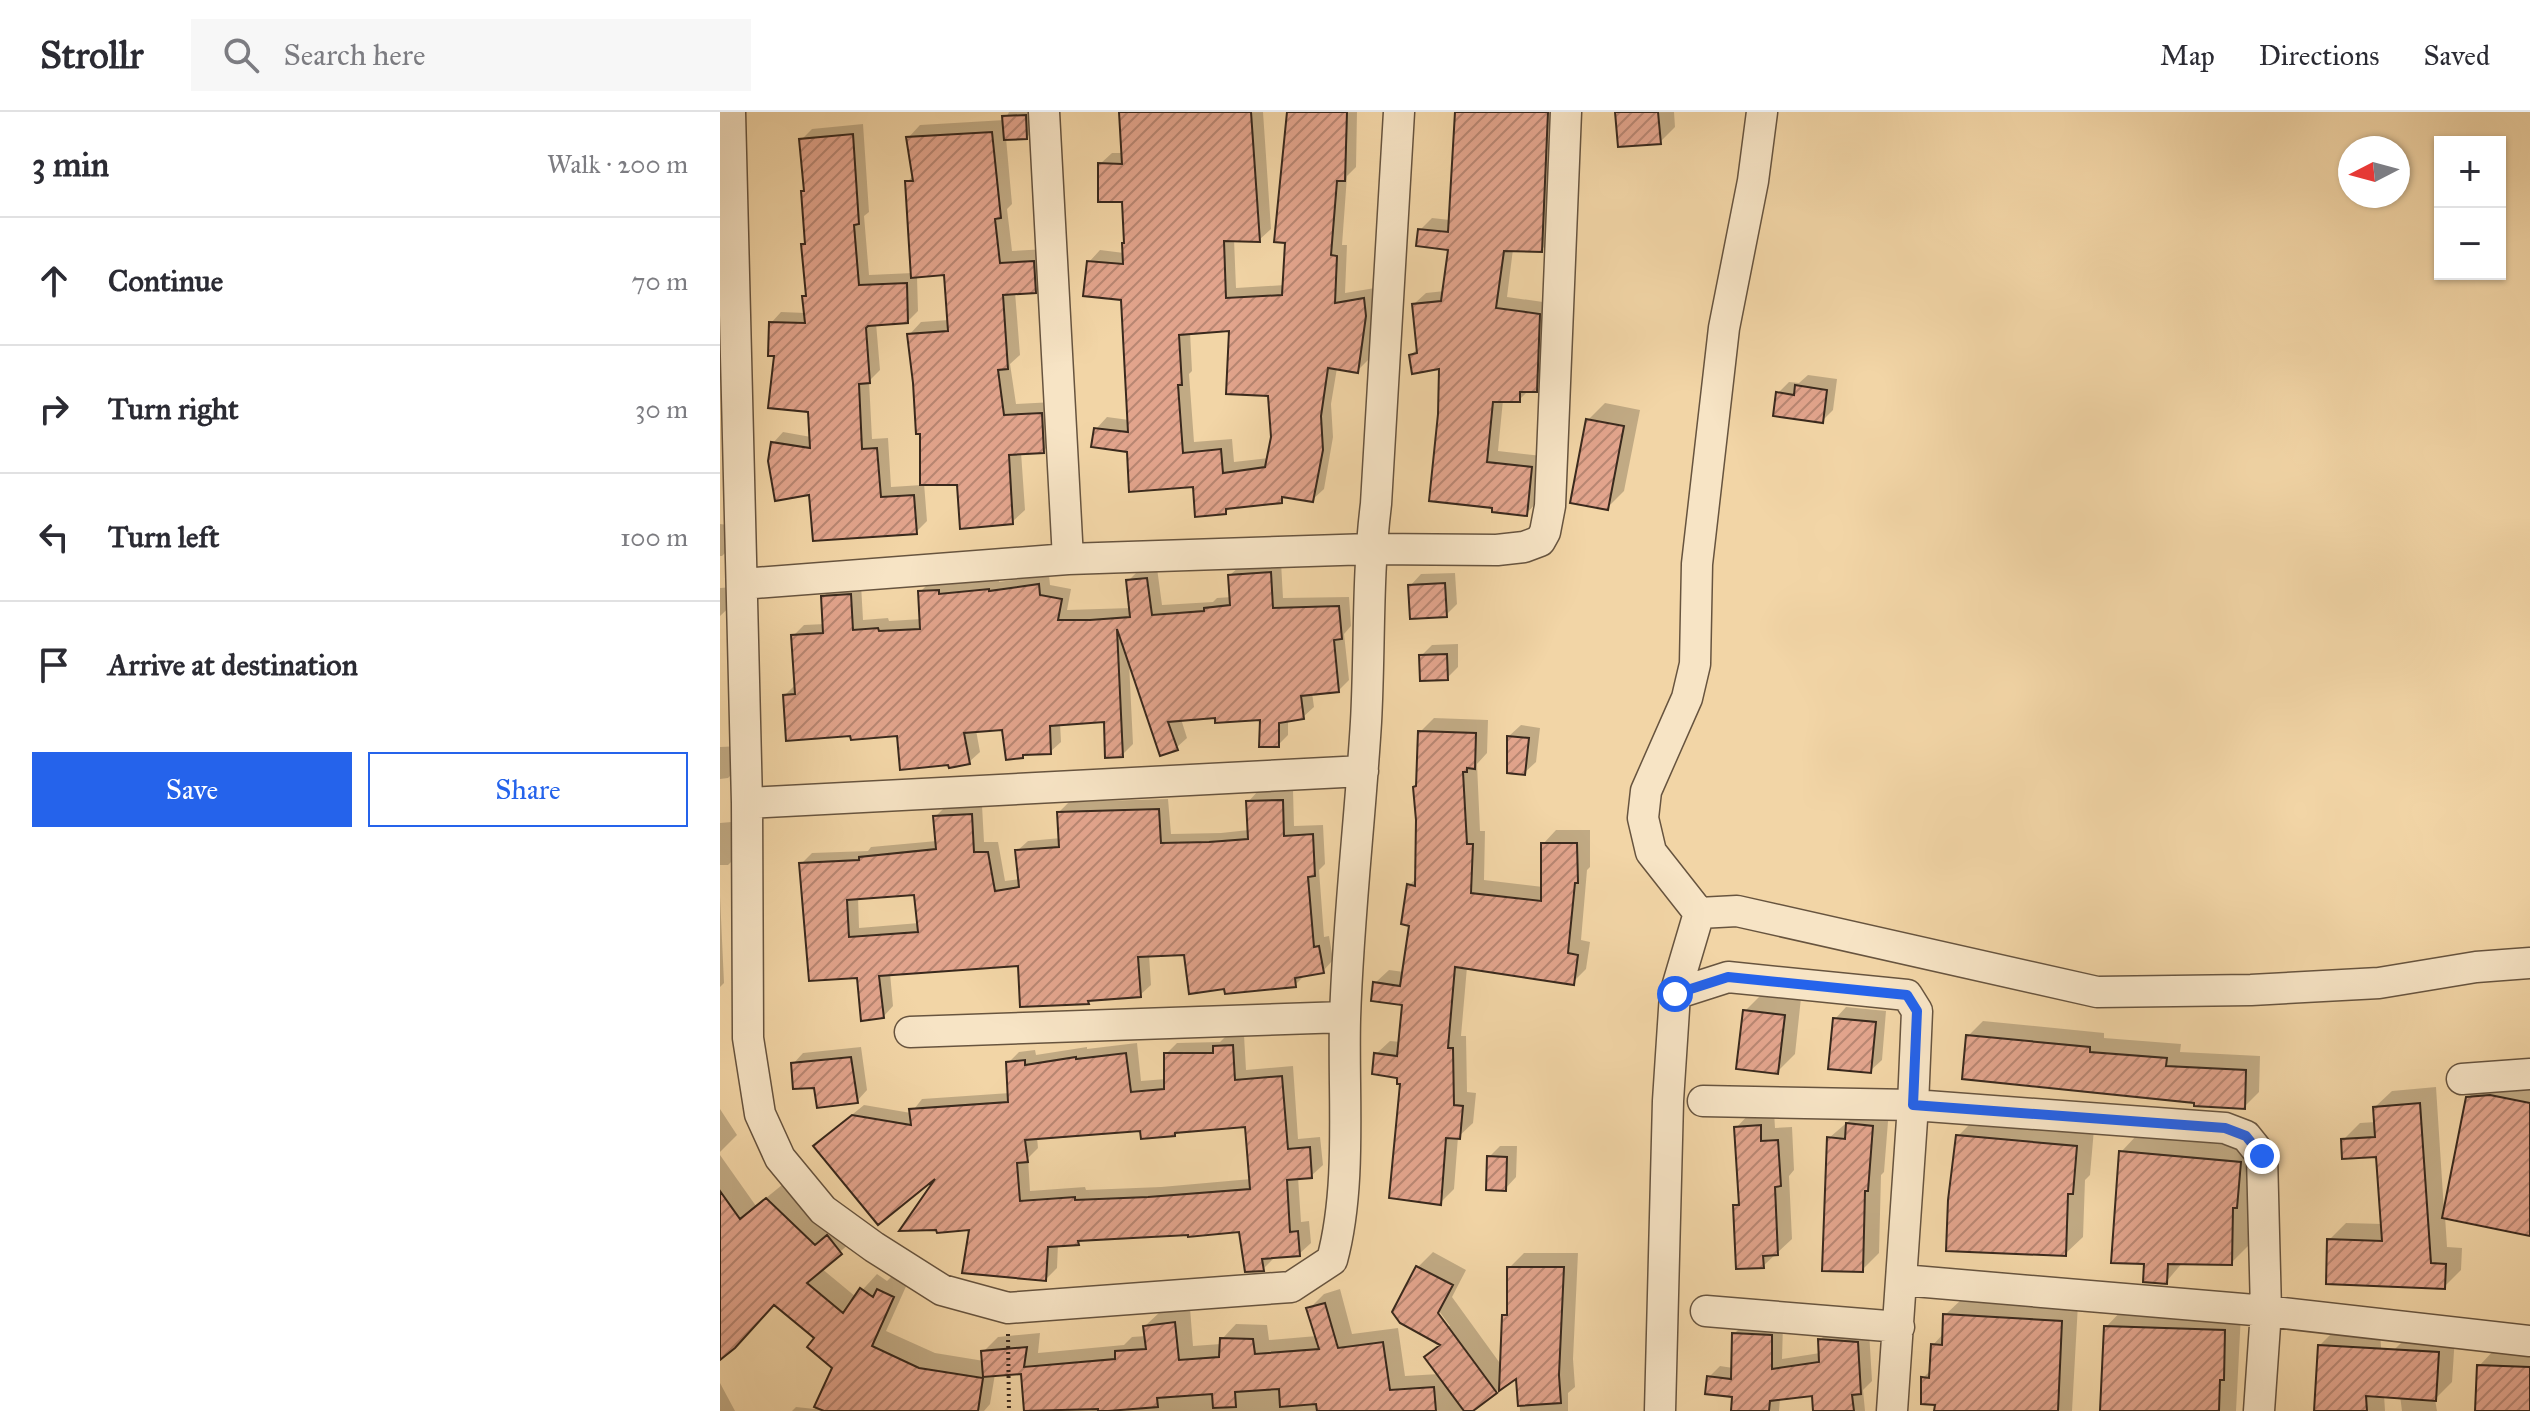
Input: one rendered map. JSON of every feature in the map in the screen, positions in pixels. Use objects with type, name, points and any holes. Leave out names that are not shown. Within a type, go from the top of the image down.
[{"type":"street","points":[[730,112],[747,803],[748,1038],[760,1114],[780,1158],[823,1210],[942,1290],[1008,1308],[1291,1287],[1332,1260],[1339,1234],[1345,1017],[1363,771],[1370,649],[1371,549],[1399,112]]},
{"type":"street","points":[[1044,112],[1068,559]]},
{"type":"street","points":[[742,584],[1068,559],[1371,549],[1497,550],[1524,547],[1540,541],[1550,506],[1566,112]]},
{"type":"street","points":[[1699,913],[1651,852],[1643,818],[1646,791],[1687,698],[1695,664],[1697,564],[1724,328],[1753,181],[1762,112]]},
{"type":"street","points":[[747,803],[1363,771]]},
{"type":"street","points":[[1699,913],[1737,911],[2097,992],[2251,990],[2379,983],[2476,967],[2530,963]]},
{"type":"street","points":[[1660,1411],[1668,1101],[1675,994],[1699,913]]},
{"type":"street","points":[[1675,994],[1728,977],[1907,995],[1917,1011],[1892,1411]]},
{"type":"street","points":[[910,1032],[1345,1017]]},
{"type":"street","points":[[2462,1079],[2530,1074]]},
{"type":"street","points":[[1703,1101],[1913,1105],[2225,1128],[2246,1136],[2262,1156],[2266,1311],[2259,1411]]},
{"type":"street","points":[[1902,1280],[2266,1311],[2530,1341]]},
{"type":"street","points":[[1706,1311],[1899,1327]]},
{"type":"path","points":[[1008,1308],[1009,1411]]},
{"type":"building","points":[[1119,112],[1251,112],[1260,242],[1224,241],[1226,298],[1282,295],[1285,243],[1274,242],[1287,112],[1347,112],[1345,181],[1337,181],[1331,255],[1337,256],[1335,303],[1364,298],[1366,316],[1358,373],[1328,368],[1321,416],[1323,450],[1313,502],[1282,497],[1282,503],[1226,509],[1226,514],[1195,517],[1193,487],[1129,492],[1127,452],[1091,447],[1094,428],[1128,432],[1121,300],[1083,296],[1087,261],[1123,264],[1122,202],[1098,202],[1098,163],[1122,164]],"holes":[[[1229,331],[1226,394],[1268,396],[1271,437],[1265,467],[1223,473],[1221,449],[1183,453],[1178,385],[1182,385],[1179,335]]]},
{"type":"building","points":[[1455,112],[1548,112],[1542,252],[1504,251],[1496,308],[1540,314],[1537,392],[1520,392],[1520,402],[1493,402],[1487,462],[1532,467],[1527,516],[1492,512],[1492,508],[1429,501],[1438,414],[1439,369],[1412,374],[1409,355],[1417,353],[1412,304],[1441,301],[1448,250],[1416,246],[1418,229],[1448,232]]},
{"type":"building","points":[[1615,112],[1658,112],[1661,144],[1618,147]]},
{"type":"building","points":[[1026,115],[1027,139],[1004,140],[1002,116]]},
{"type":"building","points":[[992,132],[1001,218],[995,219],[1000,263],[1034,261],[1036,293],[1003,295],[1008,369],[998,370],[1004,415],[1042,413],[1044,453],[1009,455],[1013,524],[960,529],[957,485],[920,485],[920,434],[916,434],[907,334],[948,331],[944,275],[911,278],[905,181],[913,181],[906,137]]},
{"type":"building","points":[[853,134],[859,224],[854,225],[859,285],[907,283],[908,323],[866,328],[870,383],[859,384],[862,449],[877,448],[881,497],[914,495],[917,534],[813,541],[809,495],[775,501],[768,461],[771,442],[810,448],[808,412],[768,408],[774,356],[768,356],[769,322],[805,323],[801,244],[805,244],[801,191],[804,191],[799,139]]},
{"type":"building","points":[[1795,385],[1827,390],[1823,423],[1773,416],[1776,392],[1794,395]]},
{"type":"building","points":[[1586,419],[1624,426],[1608,510],[1570,503]]},
{"type":"building","points":[[1271,572],[1273,608],[1339,606],[1342,639],[1334,640],[1339,692],[1301,696],[1304,719],[1279,723],[1279,747],[1259,747],[1260,720],[1215,723],[1215,718],[1168,722],[1178,750],[1160,756],[1117,629],[1123,757],[1105,758],[1104,722],[1050,726],[1051,754],[1023,755],[1023,758],[1006,760],[1002,730],[964,733],[970,764],[949,768],[948,765],[900,770],[897,736],[786,741],[783,695],[795,694],[791,635],[823,633],[821,596],[851,594],[853,630],[920,629],[918,591],[939,590],[939,594],[1039,584],[1040,595],[1062,599],[1058,620],[1090,620],[1130,617],[1126,580],[1147,578],[1152,615],[1204,611],[1204,608],[1230,605],[1228,575]]},
{"type":"building","points":[[1445,583],[1447,617],[1410,619],[1408,585]]},
{"type":"building","points":[[1447,654],[1448,680],[1420,681],[1419,655]]},
{"type":"building","points":[[1418,731],[1476,733],[1475,769],[1467,768],[1467,772],[1463,772],[1467,844],[1473,844],[1471,893],[1541,901],[1541,843],[1577,843],[1578,883],[1575,883],[1568,953],[1578,955],[1574,985],[1455,967],[1448,1048],[1453,1048],[1454,1105],[1463,1106],[1460,1139],[1446,1138],[1441,1205],[1389,1198],[1400,1084],[1397,1084],[1397,1078],[1372,1074],[1374,1053],[1397,1056],[1402,1005],[1371,1001],[1373,982],[1400,986],[1409,926],[1401,924],[1407,884],[1415,886],[1413,787],[1416,786]]},
{"type":"building","points":[[1507,736],[1529,738],[1525,775],[1507,773]]},
{"type":"building","points":[[1283,800],[1284,836],[1313,834],[1315,876],[1308,877],[1314,947],[1319,946],[1324,973],[1295,978],[1296,987],[1225,994],[1224,989],[1189,994],[1184,955],[1138,957],[1141,997],[1088,1001],[1089,1004],[1020,1007],[1018,966],[879,976],[884,1018],[861,1021],[857,978],[809,981],[799,863],[859,860],[859,857],[936,849],[933,816],[972,814],[974,852],[988,852],[995,891],[1019,887],[1015,850],[1059,847],[1057,812],[1159,809],[1161,843],[1209,842],[1248,839],[1246,801]],"holes":[[[914,895],[918,932],[849,937],[847,900]]]},
{"type":"building","points":[[1743,1010],[1785,1015],[1778,1074],[1736,1069]]},
{"type":"building","points":[[1833,1018],[1876,1022],[1871,1073],[1828,1069]]},
{"type":"building","points":[[1966,1035],[2090,1047],[2090,1052],[2167,1058],[2166,1066],[2246,1070],[2245,1109],[1962,1079]]},
{"type":"building","points":[[1233,1045],[1235,1080],[1282,1076],[1288,1149],[1310,1147],[1312,1178],[1287,1180],[1290,1232],[1298,1231],[1300,1256],[1262,1259],[1264,1271],[1245,1272],[1239,1232],[1078,1241],[1079,1245],[1048,1247],[1046,1281],[962,1273],[969,1230],[937,1233],[936,1230],[899,1231],[935,1179],[878,1225],[813,1146],[852,1115],[911,1125],[909,1109],[1008,1102],[1006,1062],[1025,1060],[1025,1065],[1126,1053],[1131,1092],[1164,1089],[1164,1053],[1213,1053],[1213,1046]],"holes":[[[1245,1127],[1250,1189],[1148,1197],[1020,1201],[1017,1163],[1028,1162],[1025,1140],[1140,1131],[1141,1139]]]},
{"type":"building","points":[[851,1057],[858,1103],[817,1108],[814,1088],[793,1089],[791,1063]]},
{"type":"building","points":[[2490,1095],[2530,1103],[2530,1236],[2442,1218],[2466,1097]]},
{"type":"building","points":[[2420,1103],[2431,1263],[2446,1264],[2445,1289],[2326,1284],[2327,1239],[2382,1241],[2376,1157],[2342,1159],[2341,1139],[2375,1137],[2373,1107]]},
{"type":"building","points":[[1846,1123],[1873,1126],[1868,1191],[1865,1191],[1863,1272],[1822,1271],[1827,1137],[1845,1139]]},
{"type":"building","points":[[1761,1125],[1761,1141],[1778,1140],[1781,1186],[1775,1187],[1778,1255],[1763,1256],[1764,1268],[1736,1269],[1733,1205],[1739,1205],[1734,1127]]},
{"type":"building","points":[[1956,1135],[2077,1146],[2073,1194],[2068,1194],[2066,1256],[1946,1251]]},
{"type":"building","points":[[2119,1151],[2241,1162],[2237,1208],[2233,1208],[2232,1265],[2168,1264],[2167,1284],[2143,1282],[2144,1264],[2111,1263]]},
{"type":"building","points":[[1487,1156],[1507,1157],[1506,1191],[1486,1190]]},
{"type":"building","points":[[720,1191],[740,1219],[766,1198],[815,1245],[827,1235],[842,1254],[807,1283],[843,1313],[860,1288],[873,1297],[877,1289],[894,1297],[872,1346],[919,1368],[983,1378],[978,1411],[824,1411],[814,1407],[832,1368],[807,1347],[814,1338],[774,1305],[720,1360]]},
{"type":"building","points":[[1416,1266],[1453,1285],[1438,1313],[1497,1393],[1473,1411],[1464,1411],[1424,1357],[1440,1345],[1400,1323],[1392,1312]]},
{"type":"building","points":[[1507,1267],[1564,1267],[1559,1375],[1561,1403],[1518,1406],[1516,1379],[1499,1391],[1502,1315],[1507,1315]]},
{"type":"building","points":[[1325,1303],[1338,1348],[1383,1342],[1390,1390],[1434,1387],[1436,1411],[1317,1411],[1316,1404],[1280,1407],[1279,1389],[1235,1392],[1236,1407],[1213,1408],[1212,1394],[1157,1398],[1158,1407],[1108,1411],[1024,1411],[1021,1374],[983,1377],[981,1351],[1027,1347],[1024,1367],[1115,1359],[1115,1351],[1146,1349],[1143,1326],[1175,1322],[1179,1360],[1219,1357],[1220,1338],[1253,1339],[1255,1354],[1319,1349],[1306,1308]]},
{"type":"building","points":[[1943,1314],[2062,1321],[2058,1411],[1934,1411],[1935,1405],[1921,1404],[1921,1377],[1929,1378],[1931,1344],[1942,1345]]},
{"type":"building","points":[[2104,1326],[2225,1330],[2224,1380],[2220,1380],[2219,1411],[2100,1411]]},
{"type":"building","points":[[1732,1333],[1772,1335],[1772,1369],[1819,1362],[1818,1339],[1858,1342],[1861,1394],[1852,1395],[1854,1411],[1813,1411],[1812,1396],[1770,1401],[1769,1411],[1731,1411],[1732,1397],[1705,1394],[1707,1376],[1731,1379]]},
{"type":"building","points":[[2318,1345],[2439,1352],[2436,1401],[2366,1396],[2367,1411],[2314,1411]]},
{"type":"building","points":[[2477,1365],[2530,1367],[2530,1411],[2475,1411]]},
{"type":"route","points":[[1675,994],[1728,977],[1907,995],[1917,1011],[1913,1105],[2225,1128],[2246,1136],[2262,1156]]}]
